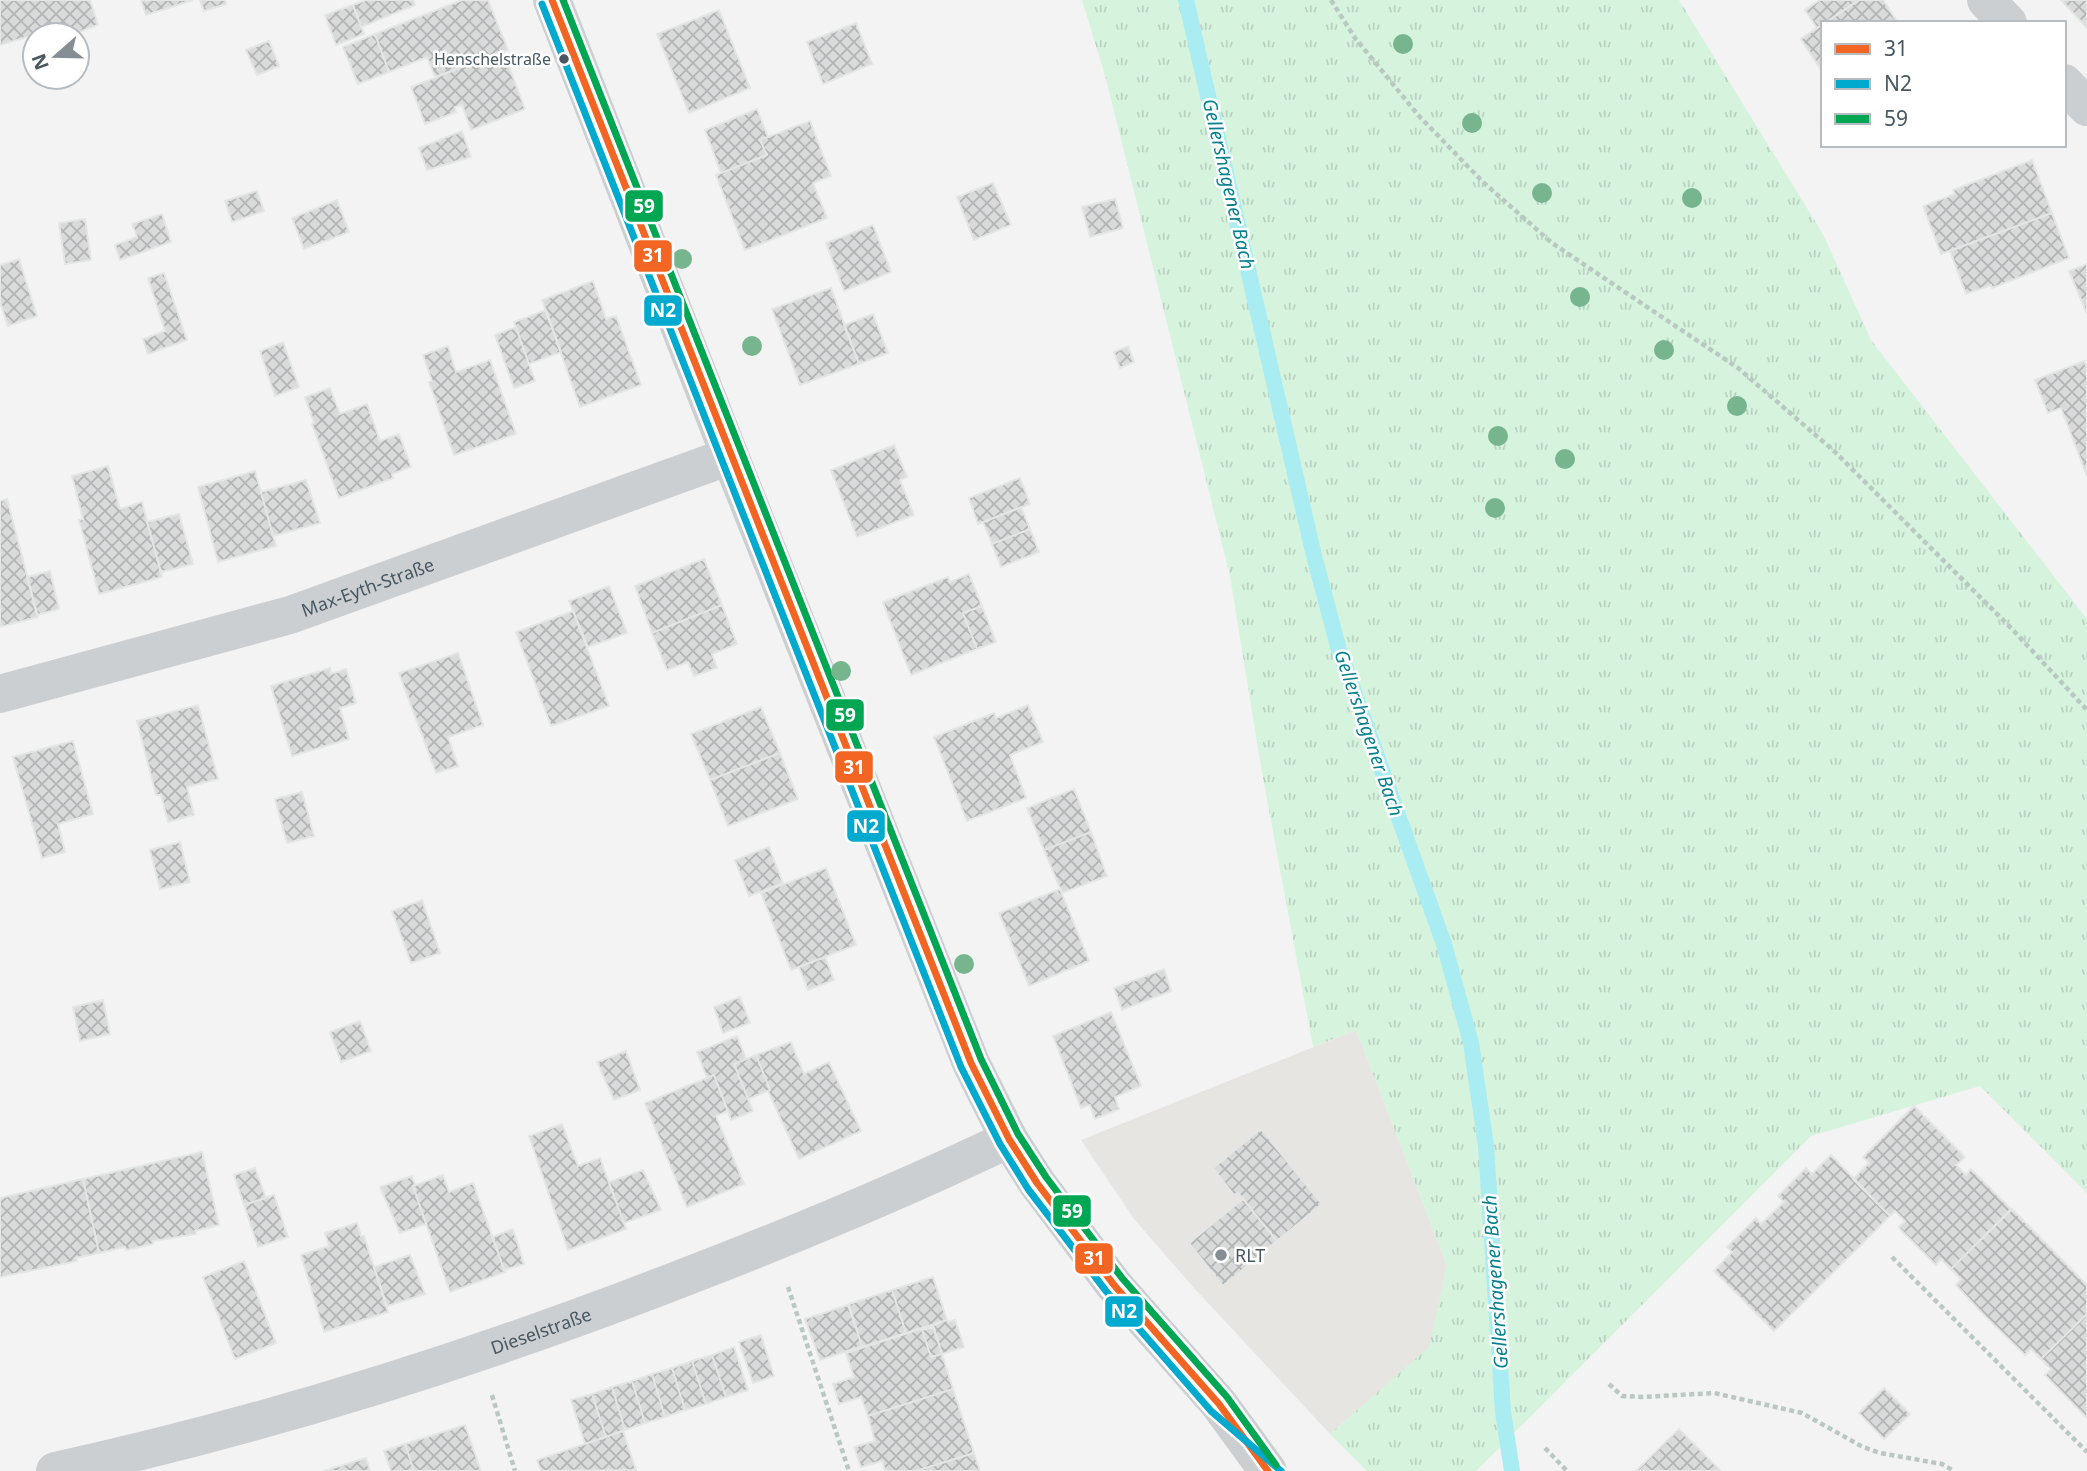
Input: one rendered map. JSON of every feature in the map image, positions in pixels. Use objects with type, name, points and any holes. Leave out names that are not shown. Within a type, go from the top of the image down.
[{"type":"street","points":[[552,0],[971,1063],[1009,1139],[1044,1192],[1114,1285],[1219,1404],[1268,1471]]},
{"type":"street","points":[[1986,0],[2006,21]]},
{"type":"street","points":[[2066,85],[2087,107]]},
{"type":"street","name":"Max-Eyth-Straße","points":[[0,694],[290,615],[730,456]]},
{"type":"street","name":"Dieselstraße","points":[[55,1471],[329,1401],[479,1353],[774,1243],[892,1194],[1009,1139]]},
{"type":"street","points":[[1219,1404],[1297,1471]]},
{"type":"path","points":[[1331,0],[1355,38],[1419,116],[1483,182],[1552,243],[1738,368],[1834,452],[1985,602],[2087,710]]},
{"type":"path","points":[[774,1243],[849,1471]]},
{"type":"path","points":[[1892,1257],[2087,1452]]},
{"type":"path","points":[[479,1353],[515,1471]]},
{"type":"path","points":[[1609,1384],[1622,1396],[1714,1393],[1788,1409],[1801,1413],[1863,1447],[1880,1453],[1942,1464],[1954,1471]]},
{"type":"path","points":[[1545,1448],[1567,1471]]},
{"type":"shaded area","points":[[1356,1030],[1447,1265],[1430,1347],[1330,1434],[1134,1219],[1081,1140]]},
{"type":"green space","points":[[1082,0],[1679,0],[1823,234],[1871,340],[2087,619],[2087,1193],[1980,1086],[1811,1136],[1476,1471],[1367,1471],[1330,1434],[1429,1347],[1447,1265],[1356,1030],[1313,1047],[1261,767],[1230,576],[1106,79]]},
{"type":"building","points":[[0,0],[90,0],[98,25],[91,28],[91,21],[21,21],[21,39],[0,45]]},
{"type":"building","points":[[141,0],[193,0],[146,15]]},
{"type":"building","points":[[200,0],[225,0],[226,4],[204,11]]},
{"type":"building","points":[[366,0],[413,0],[415,5],[361,27],[353,5]]},
{"type":"building","points":[[462,0],[488,0],[508,50],[435,77],[427,57],[389,72],[375,34]]},
{"type":"building","points":[[1820,0],[1859,0],[1828,21],[1821,21],[1821,25],[1817,28],[1805,10]]},
{"type":"building","points":[[1859,0],[1883,0],[1897,21],[1828,21]]},
{"type":"building","points":[[2061,0],[2087,0],[2087,28]]},
{"type":"building","points":[[353,5],[364,34],[336,45],[325,15]]},
{"type":"building","points":[[719,10],[750,88],[689,113],[657,34]]},
{"type":"building","points":[[856,23],[872,64],[823,84],[807,42]]},
{"type":"building","points":[[1821,25],[1821,70],[1801,39]]},
{"type":"building","points":[[375,34],[389,72],[358,84],[343,47]]},
{"type":"building","points":[[269,41],[279,66],[257,75],[246,50]]},
{"type":"building","points":[[503,51],[525,109],[471,130],[462,105],[455,107],[456,112],[425,124],[411,87]]},
{"type":"building","points":[[757,109],[768,137],[760,140],[767,155],[721,173],[705,130]]},
{"type":"building","points":[[810,121],[831,176],[813,183],[827,218],[745,250],[716,175],[767,155],[760,140]]},
{"type":"building","points":[[462,131],[471,157],[427,170],[419,148]]},
{"type":"building","points":[[2032,160],[2052,213],[1941,254],[1923,206],[1955,194],[1953,190]]},
{"type":"building","points":[[993,183],[1011,225],[974,240],[957,197]]},
{"type":"building","points":[[257,191],[264,211],[232,222],[225,201]]},
{"type":"building","points":[[1115,199],[1123,228],[1090,237],[1082,207]]},
{"type":"building","points":[[337,200],[349,232],[304,249],[292,218]]},
{"type":"building","points":[[2052,213],[2069,258],[1992,288],[1991,285],[1966,294],[1950,251]]},
{"type":"building","points":[[162,214],[171,242],[120,260],[115,245],[137,237],[132,224]]},
{"type":"building","points":[[85,219],[91,260],[65,264],[59,223]]},
{"type":"building","points":[[873,225],[891,272],[844,291],[826,243]]},
{"type":"building","points":[[19,259],[37,316],[8,326],[0,302],[0,265]]},
{"type":"building","points":[[2087,264],[2087,314],[2069,271]]},
{"type":"building","points":[[164,273],[187,340],[148,354],[143,339],[165,331],[148,278]]},
{"type":"building","points":[[593,281],[606,319],[616,316],[641,385],[580,407],[542,300]]},
{"type":"building","points":[[831,288],[859,364],[800,385],[772,309]]},
{"type":"building","points":[[546,310],[561,352],[529,364],[514,322]]},
{"type":"building","points":[[873,314],[888,353],[859,364],[844,325]]},
{"type":"building","points":[[516,327],[535,381],[514,388],[495,335]]},
{"type":"building","points":[[283,342],[299,387],[275,396],[260,351]]},
{"type":"building","points":[[448,346],[456,372],[490,360],[516,434],[454,455],[429,382],[432,381],[423,355]]},
{"type":"building","points":[[1128,346],[1134,362],[1120,368],[1114,352]]},
{"type":"building","points":[[2084,361],[2087,367],[2087,476],[2061,408],[2048,413],[2035,380]]},
{"type":"building","points":[[330,388],[340,414],[367,404],[380,441],[399,434],[411,467],[392,474],[393,478],[339,498],[305,397]]},
{"type":"building","points":[[894,445],[907,477],[900,480],[914,515],[857,537],[831,470]]},
{"type":"building","points":[[108,466],[120,509],[142,502],[162,577],[99,594],[79,520],[83,519],[72,476]]},
{"type":"building","points":[[255,471],[276,546],[218,562],[198,487]]},
{"type":"building","points":[[1020,478],[1030,504],[978,524],[969,498]]},
{"type":"building","points":[[306,480],[320,523],[273,536],[261,492]]},
{"type":"building","points":[[7,499],[38,617],[0,627],[0,501]]},
{"type":"building","points":[[1021,507],[1030,529],[992,544],[983,522]]},
{"type":"building","points":[[179,514],[193,564],[161,572],[147,522]]},
{"type":"building","points":[[1030,529],[1039,552],[1001,567],[992,544]]},
{"type":"building","points":[[704,559],[722,605],[652,633],[635,586]]},
{"type":"building","points":[[50,571],[59,609],[37,615],[27,577]]},
{"type":"building","points":[[969,574],[982,606],[963,613],[977,649],[911,675],[883,602],[948,577],[950,582]]},
{"type":"building","points":[[609,586],[627,633],[588,647],[569,601]]},
{"type":"building","points":[[722,605],[737,644],[712,654],[717,668],[694,676],[688,662],[667,670],[652,633]]},
{"type":"building","points":[[982,606],[996,642],[977,649],[963,613]]},
{"type":"building","points":[[573,611],[609,706],[551,726],[516,632]]},
{"type":"building","points":[[458,653],[483,725],[448,737],[458,766],[436,773],[399,673]]},
{"type":"building","points":[[330,668],[331,674],[346,669],[356,703],[340,708],[349,739],[292,756],[271,686]]},
{"type":"building","points":[[198,705],[218,779],[187,787],[194,815],[168,822],[161,795],[156,795],[137,721]]},
{"type":"building","points":[[1028,705],[1043,742],[1010,755],[1026,798],[967,821],[934,737],[994,713],[996,718]]},
{"type":"building","points":[[761,707],[780,753],[710,780],[691,734]]},
{"type":"building","points":[[73,741],[93,814],[58,824],[65,852],[42,858],[13,757]]},
{"type":"building","points":[[780,753],[798,799],[728,826],[710,780]]},
{"type":"building","points":[[1074,789],[1091,832],[1044,850],[1027,808]]},
{"type":"building","points":[[302,792],[314,836],[287,843],[275,799]]},
{"type":"building","points":[[1091,832],[1107,876],[1062,893],[1044,850]]},
{"type":"building","points":[[180,842],[190,882],[160,889],[150,850]]},
{"type":"building","points":[[769,847],[783,883],[749,896],[735,860]]},
{"type":"building","points":[[826,868],[856,945],[791,970],[761,893]]},
{"type":"building","points":[[1060,889],[1089,961],[1029,986],[999,913]]},
{"type":"building","points":[[422,900],[440,953],[411,963],[392,911]]},
{"type":"building","points":[[825,957],[834,980],[808,990],[799,967]]},
{"type":"building","points":[[1164,969],[1171,991],[1122,1010],[1114,988]]},
{"type":"building","points":[[740,997],[750,1023],[723,1033],[714,1007]]},
{"type":"building","points":[[103,1000],[110,1034],[80,1041],[73,1007]]},
{"type":"building","points":[[1111,1012],[1141,1086],[1115,1097],[1119,1109],[1095,1119],[1090,1105],[1081,1108],[1053,1036]]},
{"type":"building","points":[[360,1021],[371,1051],[341,1062],[330,1032]]},
{"type":"building","points":[[737,1036],[746,1059],[734,1064],[753,1111],[731,1120],[714,1075],[707,1078],[697,1052]]},
{"type":"building","points":[[791,1042],[804,1074],[829,1062],[861,1131],[799,1159],[768,1091],[770,1090],[756,1055]]},
{"type":"building","points":[[626,1051],[640,1090],[614,1100],[597,1062]]},
{"type":"building","points":[[756,1055],[770,1090],[748,1099],[734,1064]]},
{"type":"building","points":[[714,1075],[728,1111],[716,1116],[744,1184],[687,1207],[645,1103]]},
{"type":"building","points":[[1914,1106],[1965,1157],[1956,1165],[1966,1175],[1971,1169],[2011,1209],[1951,1269],[1941,1259],[1936,1265],[1901,1230],[1899,1227],[1905,1221],[1895,1211],[1890,1216],[1853,1179],[1869,1163],[1863,1157]]},
{"type":"building","points":[[562,1124],[578,1166],[600,1158],[626,1229],[568,1250],[529,1136]]},
{"type":"building","points":[[1261,1129],[1322,1204],[1277,1241],[1238,1193],[1234,1195],[1213,1168]]},
{"type":"building","points":[[202,1152],[219,1225],[195,1231],[196,1234],[153,1241],[153,1244],[126,1250],[125,1247],[99,1253],[83,1179]]},
{"type":"building","points":[[1831,1155],[1890,1216],[1774,1331],[1714,1271],[1732,1252],[1727,1247],[1756,1218],[1761,1224],[1784,1202],[1778,1196],[1806,1168],[1812,1174]]},
{"type":"building","points":[[255,1168],[266,1198],[244,1205],[234,1175]]},
{"type":"building","points":[[643,1170],[661,1210],[624,1223],[609,1182]]},
{"type":"building","points":[[443,1175],[449,1192],[473,1183],[505,1272],[450,1292],[413,1186]]},
{"type":"building","points":[[412,1176],[426,1224],[400,1233],[380,1187]]},
{"type":"building","points":[[83,1179],[99,1253],[76,1258],[77,1261],[0,1277],[0,1198]]},
{"type":"building","points":[[274,1195],[288,1237],[258,1247],[244,1205]]},
{"type":"building","points":[[1243,1199],[1277,1241],[1223,1286],[1189,1243]]},
{"type":"building","points":[[2012,1209],[2087,1285],[2087,1314],[2041,1359],[2031,1349],[2025,1355],[1984,1315],[1956,1285],[1961,1279],[1951,1269]]},
{"type":"building","points":[[357,1223],[361,1236],[364,1236],[388,1312],[324,1332],[301,1255],[329,1246],[325,1233]]},
{"type":"building","points":[[513,1229],[524,1264],[504,1270],[493,1237]]},
{"type":"building","points":[[410,1255],[425,1294],[387,1306],[374,1267]]},
{"type":"building","points":[[244,1261],[276,1343],[235,1359],[203,1277]]},
{"type":"building","points":[[933,1277],[947,1320],[906,1333],[892,1290]]},
{"type":"building","points":[[892,1290],[906,1333],[862,1347],[849,1304]]},
{"type":"building","points":[[848,1305],[862,1346],[820,1360],[805,1319]]},
{"type":"building","points":[[2087,1314],[2087,1418],[2045,1375],[2051,1369],[2041,1359]]},
{"type":"building","points":[[955,1320],[964,1347],[942,1354],[933,1325]]},
{"type":"building","points":[[933,1325],[922,1330],[931,1357],[942,1354],[953,1389],[868,1416],[861,1397],[839,1404],[833,1384],[854,1377],[846,1353]]},
{"type":"building","points":[[933,1327],[942,1354],[931,1357],[922,1330]]},
{"type":"building","points":[[761,1335],[774,1376],[753,1383],[739,1342]]},
{"type":"building","points":[[734,1347],[748,1390],[726,1397],[712,1355]]},
{"type":"building","points":[[712,1355],[726,1397],[706,1404],[692,1361]]},
{"type":"building","points":[[692,1361],[706,1404],[685,1410],[672,1368]]},
{"type":"building","points":[[672,1368],[685,1410],[665,1417],[652,1374]]},
{"type":"building","points":[[652,1374],[665,1417],[645,1423],[632,1381]]},
{"type":"building","points":[[632,1381],[645,1423],[625,1430],[612,1387]]},
{"type":"building","points":[[612,1387],[625,1430],[606,1437],[592,1394]]},
{"type":"building","points":[[1884,1388],[1910,1414],[1884,1439],[1859,1413]]},
{"type":"building","points":[[953,1389],[974,1453],[916,1471],[885,1471],[882,1461],[861,1467],[854,1447],[875,1441],[868,1416]]},
{"type":"building","points":[[592,1394],[606,1437],[585,1444],[571,1400]]},
{"type":"building","points":[[465,1425],[481,1471],[414,1471],[405,1444]]},
{"type":"building","points":[[1679,1429],[1721,1471],[1636,1471]]},
{"type":"building","points":[[623,1431],[636,1470],[541,1471],[537,1460]]},
{"type":"building","points":[[405,1444],[414,1471],[391,1471],[384,1451]]},
{"type":"building","points":[[974,1453],[980,1471],[916,1471]]},
{"type":"building","points":[[366,1458],[370,1471],[323,1471]]},
{"type":"waterway","name":"Gellershagener Bach","points":[[1186,0],[1314,556],[1339,650],[1444,944],[1471,1043],[1486,1146],[1503,1412],[1512,1471]]},
{"type":"transit line","name":"31","points":[[552,0],[971,1063],[1009,1139],[1037,1183],[1114,1285],[1219,1404],[1268,1471]]},
{"type":"transit line","name":"59","points":[[563,0],[981,1059],[1018,1134],[1046,1177],[1122,1278],[1227,1397],[1276,1465]]},
{"type":"transit line","name":"N2","points":[[542,4],[961,1067],[1000,1144],[1028,1189],[1106,1291],[1211,1411],[1281,1471]]},
{"type":"place","name":"Henschelstraße","points":[[564,59]]},
{"type":"place","name":"RLT","points":[[1221,1255]]}]
